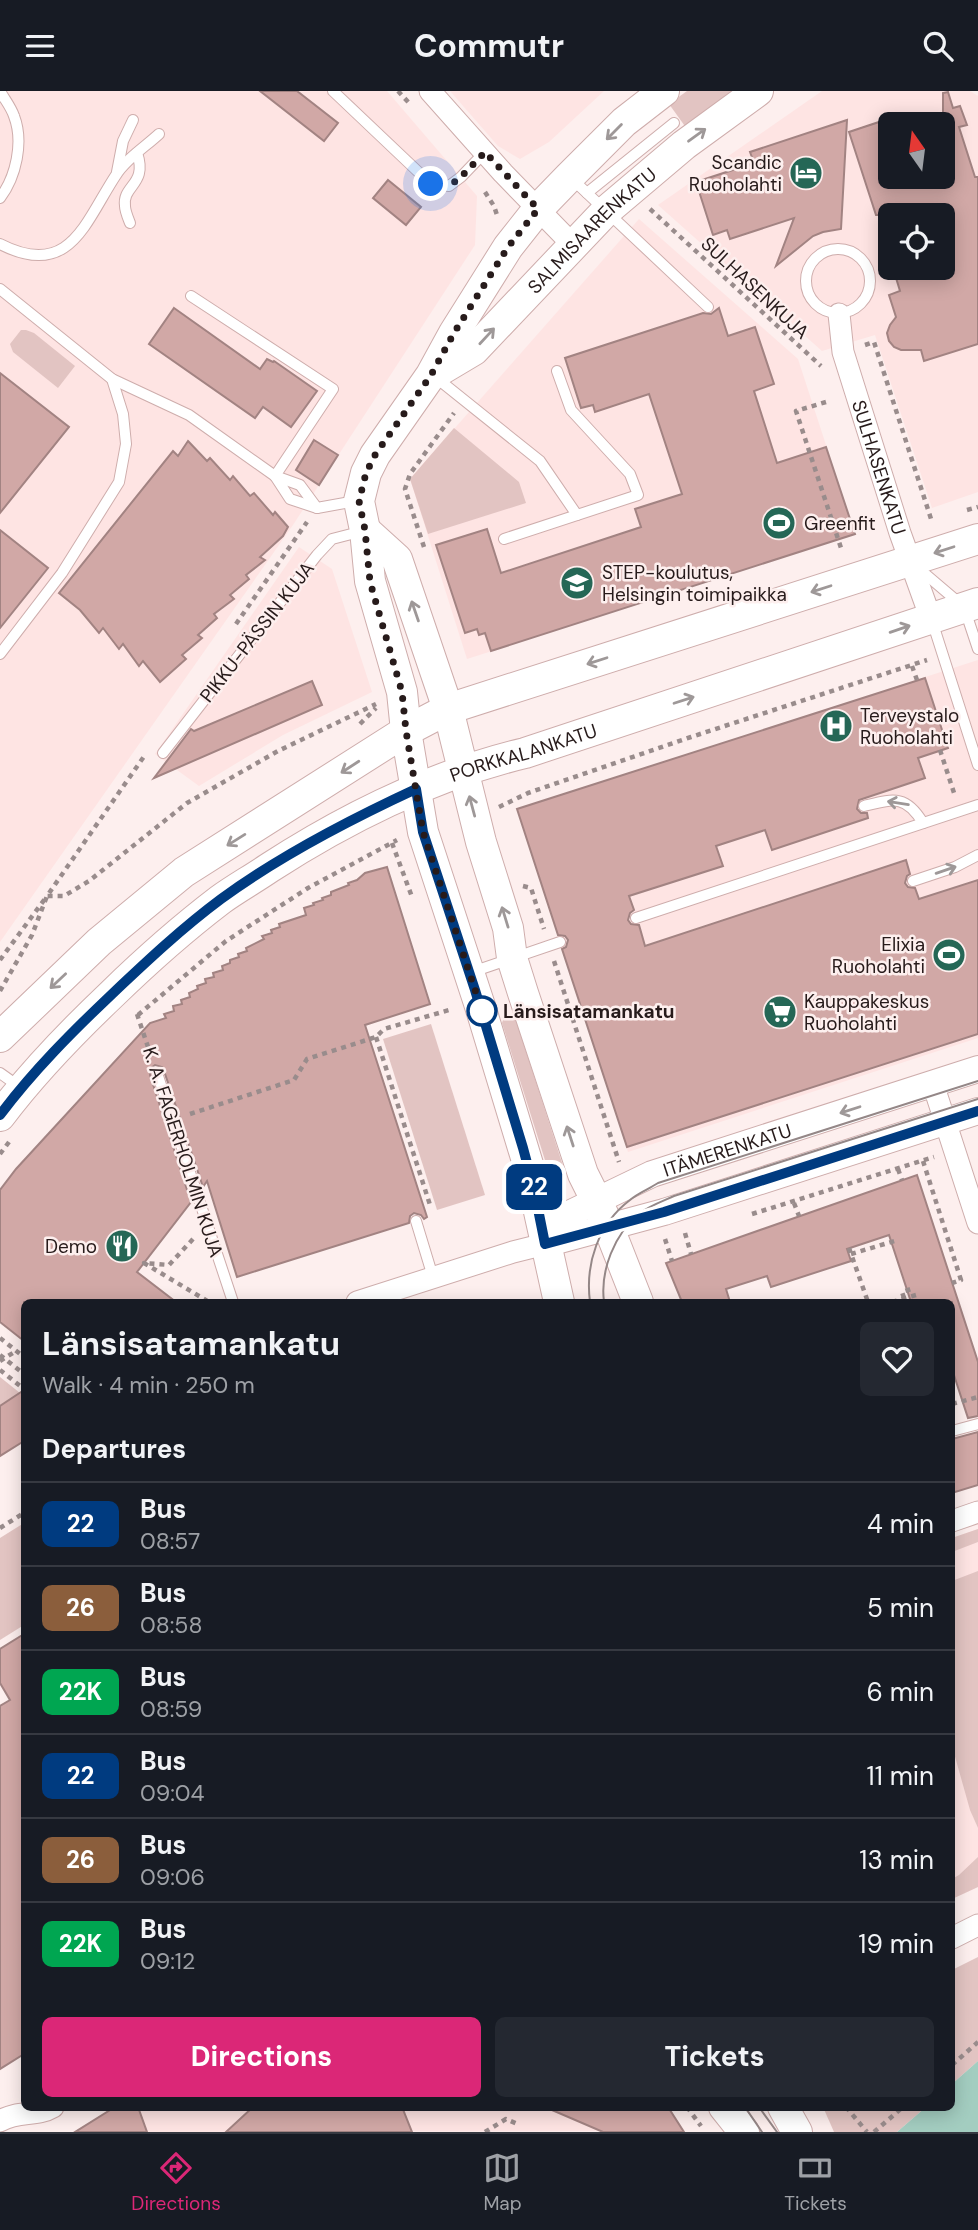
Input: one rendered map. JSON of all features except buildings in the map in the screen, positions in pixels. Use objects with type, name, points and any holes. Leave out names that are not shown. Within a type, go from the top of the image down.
[{"type":"main road","name":"SALMISAARENKATU","points":[[431,375],[474,349],[573,245],[587,193],[624,122],[664,91]]},
{"type":"main road","name":"SALMISAARENKATU","points":[[406,731],[397,671],[370,582],[359,501],[366,473],[375,455],[431,375],[508,247],[538,209],[587,193],[684,145],[758,91]]},
{"type":"main road","points":[[365,530],[397,559],[448,709],[462,771],[508,927],[512,958],[583,1174],[609,1228],[637,1299]]},
{"type":"main road","points":[[0,1037],[99,942],[184,872],[406,731],[448,709],[978,539]]},
{"type":"main road","name":"PORKKALANKATU","points":[[7,1125],[10,1081],[89,1016],[155,953],[221,899],[291,854],[362,814],[462,771],[525,753],[971,605]]},
{"type":"main road","points":[[406,731],[423,832],[470,973],[530,1171],[558,1299]]},
{"type":"main road","points":[[785,2111],[797,2132]]},
{"type":"street","points":[[430,91],[573,245]]},
{"type":"street","name":"SULHASENKATU","points":[[839,314],[843,352],[853,386],[931,619]]},
{"type":"street","points":[[955,1076],[945,1122],[978,1223]]},
{"type":"street","name":"ITÄMERENKATU","points":[[366,1299],[513,1252],[543,1236],[596,1199],[659,1172],[955,1076]]},
{"type":"street","name":"ITÄMERENKATU","points":[[543,1236],[609,1228],[978,1111]]},
{"type":"street","points":[[955,1520],[978,1512]]},
{"type":"street","points":[[955,1936],[978,1925]]},
{"type":"street","points":[[0,2121],[11,2115],[46,2111]]},
{"type":"lane","points":[[0,91],[15,118],[18,139],[17,156],[9,184],[0,198]]},
{"type":"lane","points":[[333,91],[431,184],[449,186],[485,152]]},
{"type":"lane","points":[[117,172],[123,141],[133,120]]},
{"type":"lane","points":[[674,123],[587,193],[708,307]]},
{"type":"lane","points":[[0,244],[22,253],[36,255],[64,247],[76,239],[84,230],[117,172],[159,134]]},
{"type":"lane","points":[[130,223],[124,207],[125,198],[141,174],[137,153]]},
{"type":"lane","points":[[834,249],[854,253],[863,259],[871,279],[870,289],[859,306],[839,314],[819,307],[807,289],[809,268],[823,252],[834,249]]},
{"type":"lane","points":[[0,289],[113,379],[189,415],[275,476],[300,485],[317,508]]},
{"type":"lane","points":[[191,296],[333,389],[275,476]]},
{"type":"lane","points":[[504,539],[638,495],[630,474],[571,411],[557,371]]},
{"type":"lane","points":[[431,375],[540,461],[577,515]]},
{"type":"lane","points":[[0,654],[62,573],[119,482],[127,444],[123,414],[113,379]]},
{"type":"lane","points":[[275,476],[290,499],[317,508],[359,501]]},
{"type":"lane","name":"PIKKU-PÄSSIN KUJA","points":[[163,753],[317,555],[332,540],[365,530]]},
{"type":"lane","points":[[910,561],[971,605],[978,649]]},
{"type":"lane","points":[[931,619],[978,765]]},
{"type":"lane","points":[[864,806],[900,800],[915,809],[923,823]]},
{"type":"lane","points":[[636,918],[978,805]]},
{"type":"lane","points":[[913,881],[955,867],[978,855]]},
{"type":"lane","points":[[470,973],[554,944]]},
{"type":"lane","name":"K. A. FAGERHOLMIN KUJA","points":[[157,1073],[232,1299]]},
{"type":"lane","points":[[416,1221],[433,1277]]},
{"type":"lane","points":[[955,1430],[978,1423]]},
{"type":"path","name":"SULHASENKUJA","points":[[644,204],[813,361],[853,386]]},
{"type":"path","points":[[843,352],[874,342],[932,522]]},
{"type":"path","points":[[826,402],[796,411],[842,551]]},
{"type":"path","points":[[506,804],[528,793],[666,746],[912,666],[917,680]]},
{"type":"path","points":[[47,896],[64,895],[89,881],[187,803],[278,751],[385,700]]},
{"type":"path","points":[[940,750],[960,811]]},
{"type":"path","points":[[138,1015],[226,941],[308,888],[392,842],[423,832]]},
{"type":"path","points":[[392,842],[414,904]]},
{"type":"path","points":[[492,877],[531,888],[554,944],[619,1163]]},
{"type":"path","points":[[0,960],[47,896]]},
{"type":"path","points":[[0,991],[32,935],[47,896]]},
{"type":"path","name":"K. A. FAGERHOLMIN KUJA","points":[[134,1002],[157,1073]]},
{"type":"path","points":[[172,1119],[294,1080],[307,1059],[376,1037],[384,1029],[449,1010]]},
{"type":"path","points":[[376,1037],[431,1209]]},
{"type":"path","points":[[0,1154],[7,1125]]},
{"type":"path","points":[[745,1216],[794,1203],[943,1154]]},
{"type":"path","points":[[923,1161],[961,1280],[952,1283]]},
{"type":"path","points":[[898,1169],[902,1180]]},
{"type":"path","points":[[794,1203],[799,1216]]},
{"type":"path","points":[[204,1299],[144,1263],[169,1265],[207,1223]]},
{"type":"path","points":[[658,1241],[697,1230]]},
{"type":"path","points":[[685,1233],[691,1254]]},
{"type":"path","points":[[665,1239],[672,1261]]},
{"type":"path","points":[[867,1299],[850,1251],[898,1240]]},
{"type":"path","points":[[904,1298],[902,1292],[914,1288]]},
{"type":"path","points":[[901,1299],[916,1295]]},
{"type":"path","points":[[0,1338],[21,1355]]},
{"type":"path","points":[[1,1358],[16,1351]]},
{"type":"path","points":[[1,1358],[21,1372]]},
{"type":"path","points":[[0,1370],[21,1387]]},
{"type":"path","points":[[955,1403],[978,1397]]},
{"type":"path","points":[[0,1528],[21,1515]]},
{"type":"path","points":[[955,2062],[978,2042]]},
{"type":"path","points":[[690,2111],[706,2132]]},
{"type":"path","points":[[849,2111],[867,2132]]},
{"type":"path","points":[[874,2132],[898,2111]]},
{"type":"path","points":[[485,2132],[506,2119],[520,2125]]},
{"type":"shaded area","points":[[0,91],[387,91],[477,196],[475,245],[293,525],[0,942]]},
{"type":"shaded area","points":[[450,91],[604,91],[549,142],[520,159],[498,146]]},
{"type":"shaded area","points":[[687,91],[738,91],[687,129],[669,104]]},
{"type":"shaded area","points":[[822,91],[970,91],[978,96],[978,492],[932,508],[875,335],[822,351],[658,205]]},
{"type":"shaded area","points":[[639,219],[798,359],[855,534],[467,659],[410,479]]},
{"type":"shaded area","points":[[21,330],[34,333],[75,366],[58,388],[13,352],[10,344]]},
{"type":"shaded area","points":[[454,428],[519,482],[526,503],[428,534],[410,479]]},
{"type":"shaded area","points":[[299,547],[332,569],[372,692],[283,735],[199,786],[155,754]]},
{"type":"shaded area","points":[[978,660],[978,1038],[628,1152],[517,809]]},
{"type":"shaded area","points":[[515,1017],[564,1169],[549,1173],[502,1023],[503,1020]]},
{"type":"shaded area","points":[[431,1024],[485,1195],[437,1210],[383,1039]]},
{"type":"shaded area","points":[[0,1377],[20,1393],[0,1406]]},
{"type":"shaded area","points":[[21,1525],[21,1627],[0,1640],[0,1538]]},
{"type":"shaded area","points":[[978,1529],[978,1887],[955,1898],[955,1537]]},
{"type":"shaded area","points":[[978,1529],[978,1542],[955,1551],[955,1537]]},
{"type":"shaded area","points":[[978,1571],[978,1828],[955,1757],[955,1580]]},
{"type":"shaded area","points":[[978,1857],[978,1887],[955,1898],[955,1877]]},
{"type":"shaded area","points":[[978,1957],[978,2061],[955,2081],[955,1968]]},
{"type":"shaded area","points":[[978,2061],[978,2132],[897,2132],[921,2111],[955,2111],[955,2081]]},
{"type":"shaded area","points":[[109,2111],[670,2111],[683,2131],[75,2132]]},
{"type":"shaded area","points":[[825,2111],[921,2111],[897,2132],[834,2132]]},
{"type":"tram line","points":[[590,1299],[592,1259],[602,1233],[619,1210],[640,1193],[658,1183],[978,1081]]},
{"type":"tram line","points":[[604,1299],[604,1278],[616,1242],[631,1222],[648,1208],[674,1196],[978,1099]]},
{"type":"tram line","points":[[748,2111],[762,2132]]},
{"type":"tram line","points":[[762,2111],[777,2132]]},
{"type":"bus line","name":"22","points":[[0,1115],[21,1088],[89,1016],[155,953],[221,899],[291,854],[362,814],[416,789],[423,832],[523,1148],[545,1244],[664,1212],[978,1111]]},
{"type":"place","name":"Scandic Ruoholahti","points":[[806,173]]},
{"type":"place","name":"Greenfit","points":[[779,523]]},
{"type":"place","name":"STEP-koulutus, Helsingin toimipaikka","points":[[577,583]]},
{"type":"place","name":"Terveystalo Ruoholahti","points":[[836,726]]},
{"type":"place","name":"Elixia Ruoholahti","points":[[949,955]]},
{"type":"place","name":"Länsisatamankatu","points":[[482,1011]]},
{"type":"place","name":"Kauppakeskus Ruoholahti","points":[[780,1012]]},
{"type":"place","name":"Demo","points":[[122,1246]]},
{"type":"route","points":[[431,184],[449,186],[485,152],[538,209],[508,247],[431,375],[375,455],[366,473],[359,501],[370,582],[402,692],[423,832],[482,1011]]}]
